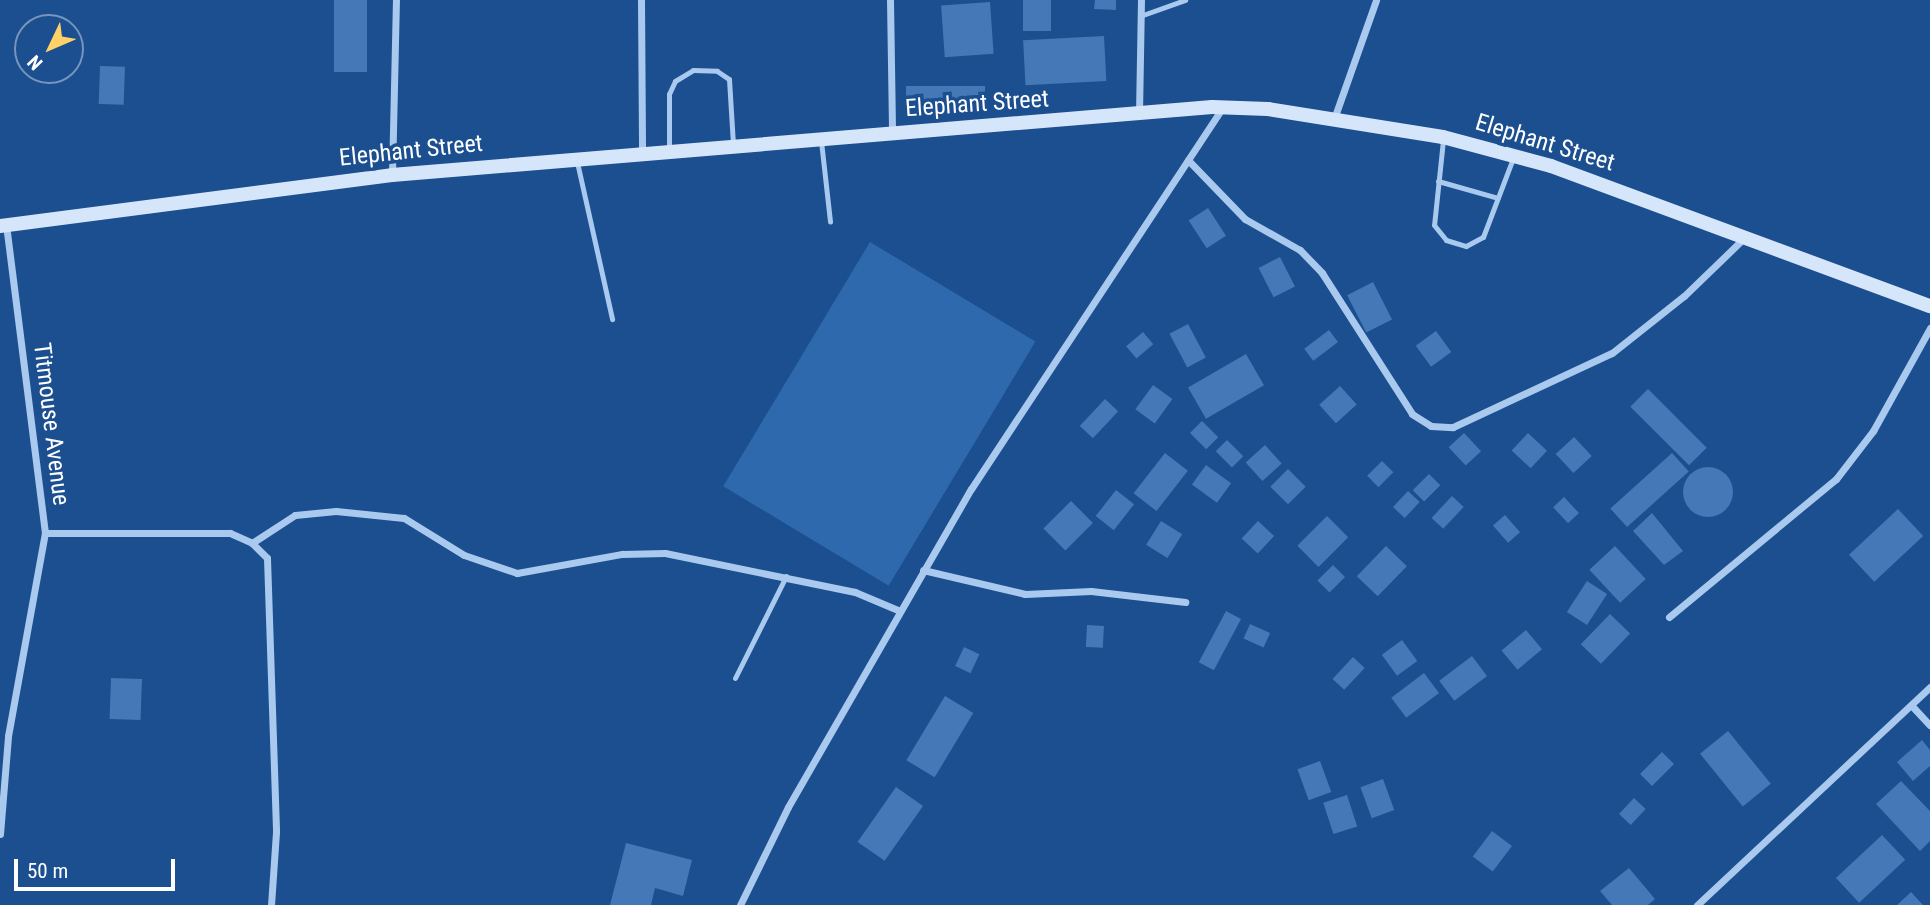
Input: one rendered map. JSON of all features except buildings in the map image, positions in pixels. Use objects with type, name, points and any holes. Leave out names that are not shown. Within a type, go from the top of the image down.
[{"type":"main road","name":"Elephant Street","points":[[3,225],[392,175],[669,150],[1223,107],[1335,116],[1443,136],[1595,181],[1744,239],[1930,306]]},
{"type":"street","points":[[392,175],[396,0]]},
{"type":"street","points":[[640,0],[642,153]]},
{"type":"street","points":[[890,0],[892,133]]},
{"type":"street","points":[[1139,114],[1141,0]]},
{"type":"street","points":[[1335,116],[1376,0]]},
{"type":"street","points":[[740,905],[788,807],[923,570],[1223,107]]},
{"type":"street","points":[[1188,160],[1245,219],[1300,250],[1322,273],[1412,414],[1430,426],[1453,427],[1612,353],[1684,296],[1744,239]]},
{"type":"street","name":"Titmouse Avenue","points":[[0,834],[8,736],[45,533],[3,225]]},
{"type":"street","points":[[1668,617],[1836,479],[1873,432],[1930,328]]},
{"type":"street","points":[[252,543],[295,515],[336,511],[404,518],[464,555],[517,573],[622,554],[665,553],[855,592],[900,611]]},
{"type":"street","points":[[45,533],[230,533],[252,543],[267,558],[276,832],[271,905]]},
{"type":"street","points":[[923,570],[1026,594],[1091,592],[1185,601]]},
{"type":"street","points":[[1697,905],[1930,687]]},
{"type":"street","points":[[1912,706],[1930,725]]},
{"type":"lane","points":[[1140,16],[1185,0]]},
{"type":"lane","points":[[669,150],[669,93],[675,81],[693,70],[717,71],[729,79],[733,145]]},
{"type":"lane","points":[[1443,136],[1434,225],[1446,240],[1466,246],[1483,237],[1514,156]]},
{"type":"lane","points":[[821,138],[830,221]]},
{"type":"lane","points":[[576,158],[612,320]]},
{"type":"lane","points":[[1438,181],[1498,198]]},
{"type":"lane","points":[[736,678],[786,576]]},
{"type":"shaded area","points":[[870,242],[1035,341],[889,586],[723,486]]}]
